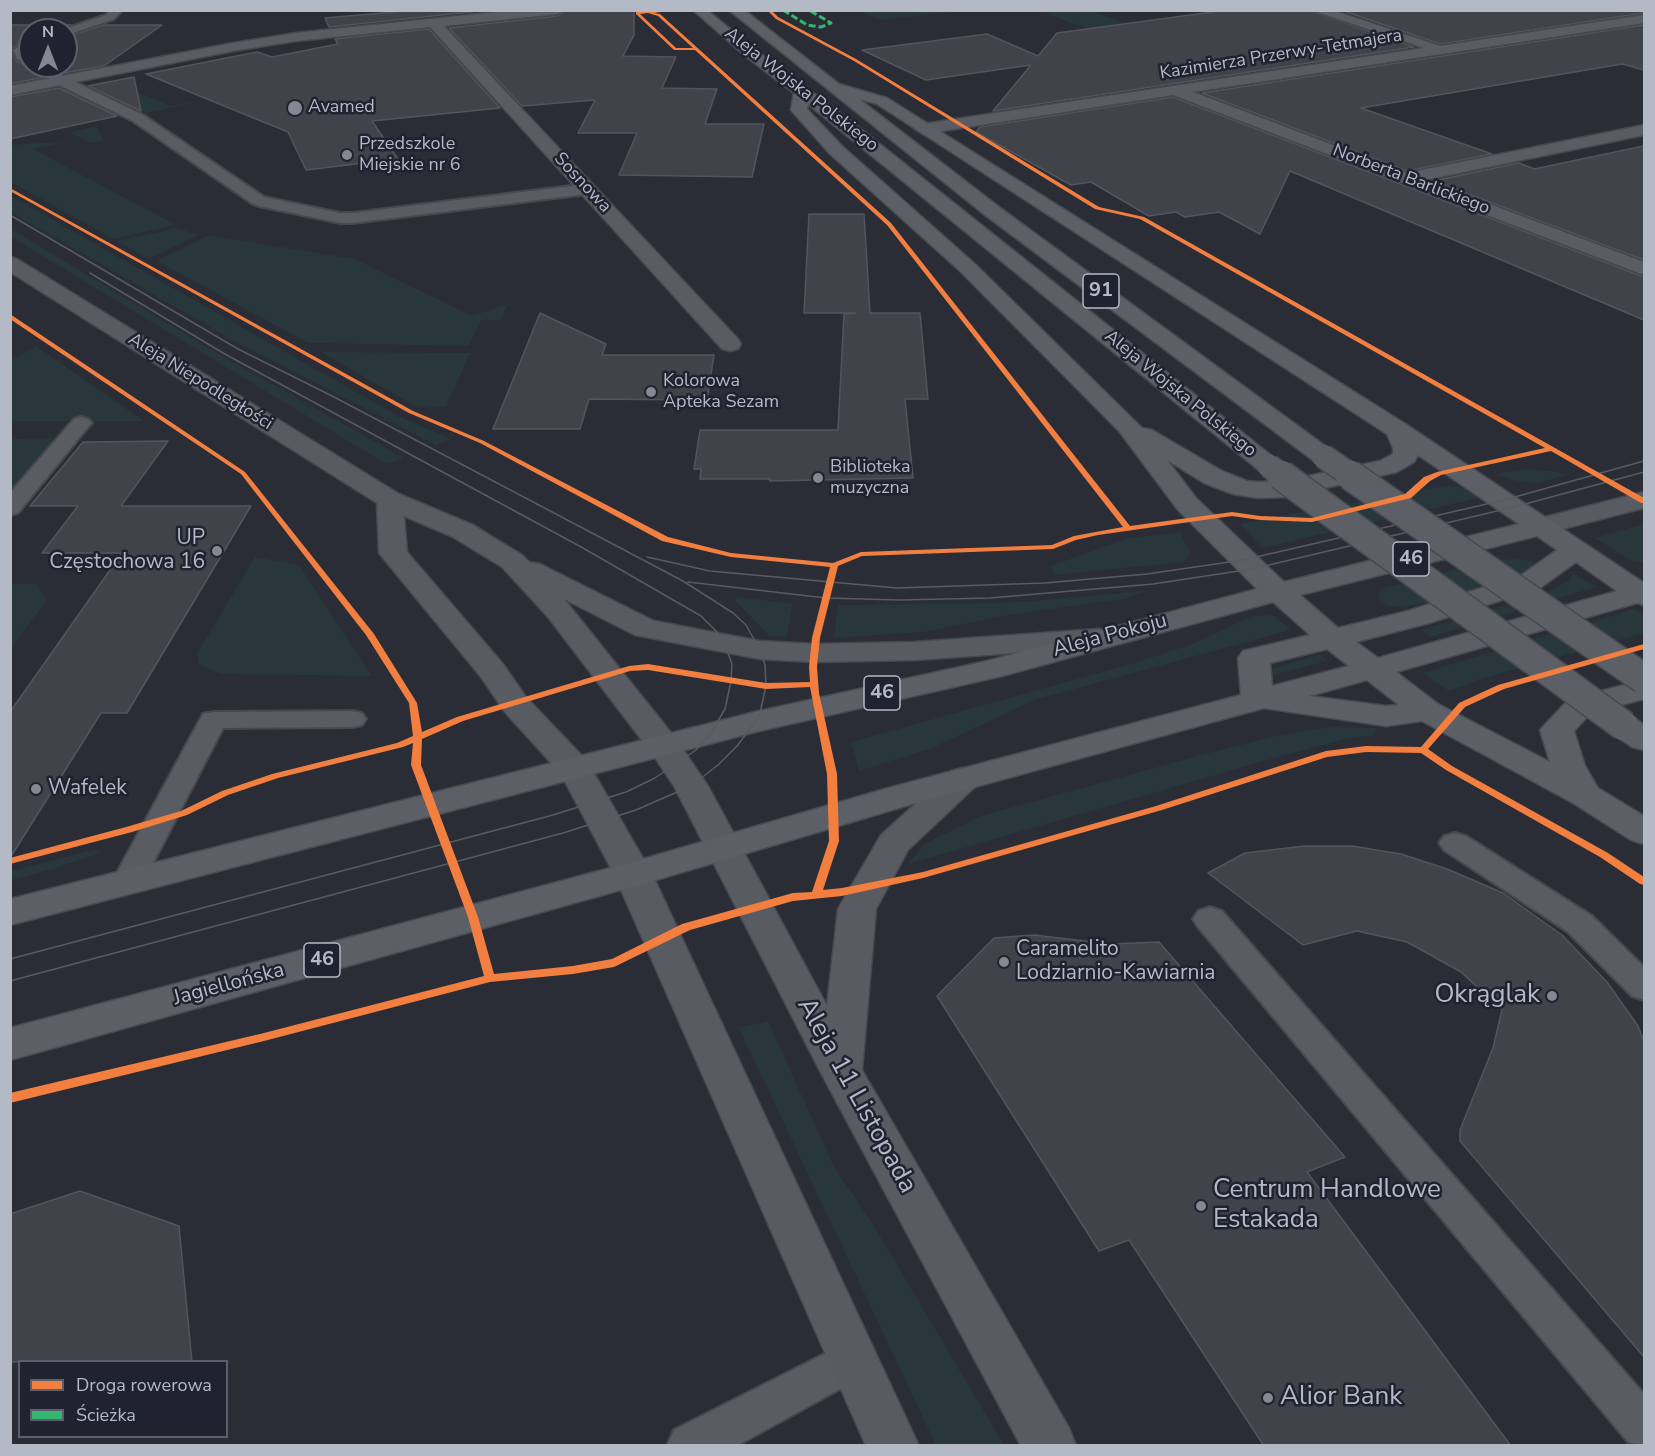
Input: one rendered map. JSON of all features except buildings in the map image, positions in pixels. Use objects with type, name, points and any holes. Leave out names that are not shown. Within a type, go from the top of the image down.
[{"type":"main road","name":"Aleja Wojska Polskiego","points":[[699,10],[854,131],[1269,466],[1634,733]]},
{"type":"main road","name":"Aleja Wojska Polskiego","points":[[735,10],[992,211],[1323,456],[1644,679]]},
{"type":"main road","points":[[836,88],[882,101],[1398,430],[1643,593]]},
{"type":"main road","points":[[802,91],[799,110],[836,150],[968,268],[1128,426],[1187,504],[1252,569],[1331,637],[1427,711],[1585,795],[1644,832]]},
{"type":"main road","points":[[1128,426],[1213,477],[1242,488],[1258,490],[1284,489],[1388,467],[1405,457],[1406,448],[1398,430]]},
{"type":"main road","name":"Aleja Pokoju","points":[[575,769],[807,710],[991,669],[1278,591],[1543,526]]},
{"type":"main road","points":[[1257,699],[1254,658],[1418,617],[1530,582],[1576,549]]},
{"type":"main road","points":[[1257,699],[1643,593]]},
{"type":"main road","points":[[1585,795],[1568,766],[1557,730],[1580,706],[1644,689]]},
{"type":"main road","points":[[1257,699],[1386,716],[1427,711]]},
{"type":"main road","name":"46","points":[[725,848],[963,779],[1257,699]]},
{"type":"main road","name":"46","points":[[10,912],[575,769]]},
{"type":"main road","name":"Jagiellońska","points":[[10,1044],[725,848]]},
{"type":"street","points":[[10,91],[275,40],[509,13],[558,10]]},
{"type":"street","points":[[1317,10],[1442,50]]},
{"type":"street","name":"Kazimierza Przerwy-Tetmajera","points":[[923,129],[1644,19]]},
{"type":"street","name":"Sosnowa","points":[[433,22],[730,344]]},
{"type":"street","points":[[1590,27],[1620,35]]},
{"type":"street","name":"Norberta Barlickiego","points":[[1177,91],[1644,269]]},
{"type":"street","points":[[1407,178],[1641,132]]},
{"type":"street","name":"Aleja Niepodległości","points":[[10,263],[390,500],[463,531],[512,561],[559,611],[664,746]]},
{"type":"street","points":[[390,500],[393,553],[492,671],[515,704],[575,769],[633,874],[893,1446]]},
{"type":"street","name":"Aleja Pokoju","points":[[1543,526],[1644,500]]},
{"type":"street","points":[[512,561],[646,629],[749,648],[814,654],[850,654],[1099,638]]},
{"type":"street","name":"Aleja 11 Listopada","points":[[664,746],[691,786],[841,1071],[1050,1446]]},
{"type":"street","points":[[841,1071],[857,909],[894,843],[963,779]]},
{"type":"lane","points":[[78,28],[110,17],[117,10]]},
{"type":"lane","points":[[57,78],[138,118],[259,201],[340,218],[587,189]]},
{"type":"lane","points":[[10,508],[81,423]]},
{"type":"lane","points":[[128,882],[213,720],[351,719]]},
{"type":"lane","points":[[1455,843],[1580,924],[1644,987]]},
{"type":"lane","points":[[1210,919],[1644,1427]]},
{"type":"lane","points":[[690,1446],[854,1359]]},
{"type":"shaded area","points":[[1066,10],[1091,11],[1136,27],[1095,32],[1045,13]]},
{"type":"shaded area","points":[[861,11],[956,11],[881,20]]},
{"type":"shaded area","points":[[109,80],[170,106],[212,99],[146,113],[90,84]]},
{"type":"shaded area","points":[[96,126],[104,140],[91,143],[69,132]]},
{"type":"shaded area","points":[[70,141],[33,149],[176,225],[113,239],[11,182],[11,145]]},
{"type":"shaded area","points":[[11,196],[400,417],[451,439],[436,445],[234,341],[11,212]]},
{"type":"shaded area","points":[[177,228],[199,235],[148,259],[117,241]]},
{"type":"shaded area","points":[[11,229],[217,353],[404,458],[388,464],[378,459],[11,237]]},
{"type":"shaded area","points":[[209,235],[355,259],[472,316],[508,304],[500,320],[481,320],[469,346],[308,343],[157,261]]},
{"type":"shaded area","points":[[36,346],[144,421],[11,421],[10,361]]},
{"type":"shaded area","points":[[321,352],[470,353],[446,407],[419,408]]},
{"type":"shaded area","points":[[53,438],[55,446],[11,498],[11,439]]},
{"type":"shaded area","points":[[1523,469],[1551,471],[1567,475],[1536,484],[1494,474]]},
{"type":"shaded area","points":[[1449,485],[1466,489],[1478,498],[1262,548],[1240,524]]},
{"type":"shaded area","points":[[1644,524],[1644,562],[1633,562],[1595,538]]},
{"type":"shaded area","points":[[1180,532],[1190,553],[1185,562],[1054,575],[1051,566],[1128,538]]},
{"type":"shaded area","points":[[255,557],[299,565],[372,676],[221,674],[203,667],[198,662],[198,652]]},
{"type":"shaded area","points":[[1494,560],[1531,561],[1537,567],[1522,578],[1434,602],[1396,607],[1386,605],[1379,599],[1378,593],[1384,588]]},
{"type":"shaded area","points":[[1573,573],[1596,587],[1430,637],[1421,630],[1540,595],[1569,581]]},
{"type":"shaded area","points":[[11,584],[36,584],[47,600],[11,648]]},
{"type":"shaded area","points":[[1146,591],[1123,599],[1014,614],[924,632],[834,638],[838,605],[1008,603]]},
{"type":"shaded area","points":[[739,597],[793,604],[786,637],[769,636],[734,599]]},
{"type":"shaded area","points":[[1634,609],[1644,616],[1644,633],[1484,678],[1449,691],[1422,673]]},
{"type":"shaded area","points":[[1252,616],[1275,616],[1291,630],[1034,700],[932,748],[859,771],[851,742],[1138,662],[1195,643]]},
{"type":"shaded area","points":[[1320,654],[1327,661],[1270,676],[1266,671]]},
{"type":"shaded area","points":[[1328,727],[1377,728],[1373,735],[1342,740],[1281,756],[908,864],[926,843],[981,816],[1201,755],[1276,736]]},
{"type":"shaded area","points":[[93,850],[102,852],[50,870],[11,880],[11,871]]},
{"type":"shaded area","points":[[768,1021],[834,1167],[874,1226],[1004,1445],[936,1445],[739,1028]]},
{"type":"tram line","points":[[10,215],[238,349],[334,397],[683,581],[733,613],[746,625],[760,650],[765,665],[766,686],[760,713],[755,722],[737,746],[718,765],[691,786],[636,810],[563,833],[10,981]]},
{"type":"tram line","points":[[10,959],[553,815],[626,792],[655,778],[696,750],[711,733],[725,709],[731,681],[732,664],[725,645],[716,631],[701,616],[583,548],[223,353],[90,273]]},
{"type":"tram line","points":[[647,557],[710,571],[897,588],[1045,583],[1147,574],[1243,560],[1504,500],[1644,461]]},
{"type":"tram line","points":[[688,582],[826,598],[900,600],[990,598],[1153,584],[1252,569],[1514,507],[1644,472]]},
{"type":"marked path","points":[[783,10],[807,25],[821,27],[831,23],[809,10]]},
{"type":"cycle path","points":[[641,10],[659,15],[889,224],[1128,528]]},
{"type":"cycle path","points":[[672,10],[637,13],[675,49],[697,49]]},
{"type":"cycle path","points":[[768,10],[777,18],[855,60],[1097,208],[1142,218],[1644,501]]},
{"type":"cycle path","points":[[10,189],[411,412],[482,442],[665,539],[731,555],[834,565],[861,554],[1053,547],[1074,538],[1098,533],[1232,514],[1260,518],[1312,520],[1408,496],[1427,479],[1439,473],[1551,449]]},
{"type":"cycle path","points":[[10,316],[243,473],[370,634],[413,703],[418,737],[416,765],[473,917],[490,978]]},
{"type":"cycle path","points":[[816,895],[834,841],[832,774],[815,693],[813,667],[816,638],[834,565]]},
{"type":"cycle path","points":[[10,1098],[264,1037],[490,978],[573,970],[614,963],[686,927],[793,897],[842,892],[923,875],[1159,808],[1326,754],[1366,749],[1423,750],[1462,705],[1501,687],[1644,647]]},
{"type":"cycle path","points":[[10,861],[184,813],[225,793],[275,776],[400,745],[460,719],[629,669],[648,667],[766,686],[814,684]]},
{"type":"cycle path","points":[[1423,750],[1449,768],[1604,855],[1644,882]]},
{"type":"place","name":"Avamed","points":[[295,108]]},
{"type":"place","name":"Przedszkole Miejskie nr 6","points":[[347,155]]},
{"type":"place","name":"Kolorowa Apteka Sezam","points":[[651,392]]},
{"type":"place","name":"Biblioteka muzyczna","points":[[818,478]]},
{"type":"place","name":"UP Częstochowa 16","points":[[217,551]]},
{"type":"place","name":"Wafelek","points":[[36,789]]},
{"type":"place","name":"Caramelito Lodziarnio-Kawiarnia","points":[[1004,962]]},
{"type":"place","name":"Okrąglak","points":[[1552,996]]},
{"type":"place","name":"Centrum Handlowe Estakada","points":[[1201,1206]]},
{"type":"place","name":"Alior Bank","points":[[1268,1398]]}]
